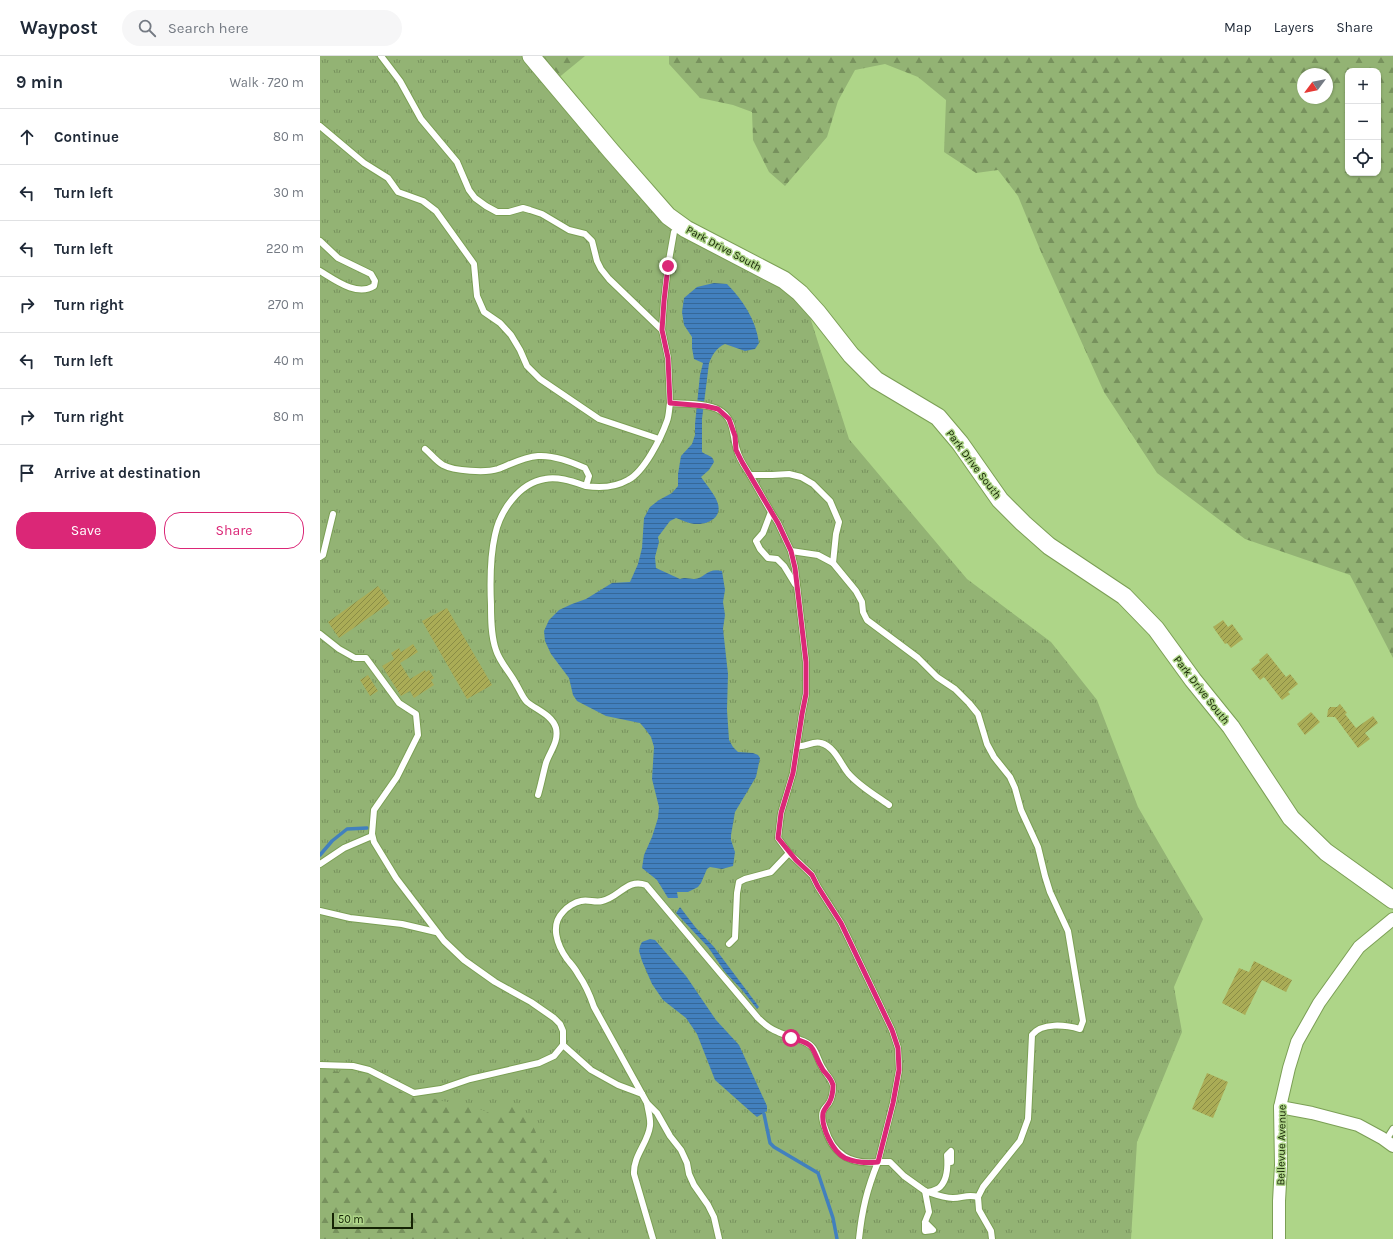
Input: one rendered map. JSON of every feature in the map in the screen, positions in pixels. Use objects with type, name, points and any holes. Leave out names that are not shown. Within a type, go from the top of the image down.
[{"type":"street","name":"Park Drive South","points":[[531,56],[668,216],[686,229],[784,280],[800,293],[818,313],[850,355],[876,380],[938,417],[960,443],[1000,500],[1023,523],[1048,546],[1124,596],[1156,629],[1193,680],[1231,727],[1291,818],[1326,852],[1393,900]]},
{"type":"street","name":"Bellevue Avenue","points":[[1279,1239],[1281,1165],[1280,1107],[1297,1042],[1311,1016],[1359,947],[1393,919]]},
{"type":"street","points":[[1280,1107],[1312,1113],[1358,1125],[1389,1143]]},
{"type":"lane","points":[[381,56],[400,81],[421,119],[457,162],[469,190],[475,198],[497,212],[509,212],[523,208],[542,214],[570,230],[586,234],[592,241],[597,261],[601,269],[609,279],[662,330]]},
{"type":"lane","points":[[320,126],[364,163],[388,178],[398,192],[423,201],[436,211],[474,264],[477,296],[484,312],[500,323],[511,335],[527,366],[540,379],[599,419],[659,439]]},
{"type":"lane","points":[[538,795],[547,761],[556,741],[556,729],[549,717],[528,702],[522,695],[496,651],[491,614],[490,589],[495,534],[507,507],[515,496],[535,482],[552,478],[570,481],[586,486],[609,486],[629,480],[643,466],[659,439],[667,420],[670,403],[668,358],[662,330],[668,266],[674,232]]},
{"type":"lane","points":[[320,241],[338,258],[371,274],[375,281],[374,286],[369,289],[348,287],[320,271]]},
{"type":"lane","points":[[670,403],[705,406],[718,409],[729,419],[735,436],[736,450],[770,512],[778,523],[791,551],[806,662],[806,694],[793,773],[781,813],[778,838],[789,852],[812,875],[841,923],[892,1030],[898,1048],[899,1070],[893,1103],[878,1162],[870,1181],[864,1202],[859,1239]]},
{"type":"lane","points":[[425,448],[439,462],[447,467],[476,470],[492,470],[538,456],[554,457],[585,468],[589,476],[586,486]]},
{"type":"lane","points":[[750,475],[789,474],[801,476],[813,484],[830,501],[839,522],[833,563]]},
{"type":"lane","points":[[770,512],[763,533],[756,541],[760,549],[768,558],[777,559],[784,566],[797,587]]},
{"type":"lane","points":[[320,557],[323,555],[333,514]]},
{"type":"lane","points":[[791,551],[818,555],[833,563],[856,591],[862,602],[863,612],[868,620],[918,658],[937,676],[955,688],[969,702],[978,714],[987,744],[1010,777],[1015,788],[1021,810],[1038,847],[1050,892],[1068,931],[1083,1021],[1080,1029],[1062,1025],[1053,1026],[1036,1030],[1032,1035],[1027,1123],[1020,1141],[983,1187],[978,1197],[979,1210],[991,1231],[992,1239]]},
{"type":"lane","points":[[320,634],[339,649],[355,658],[366,658],[399,703],[416,714],[418,735],[397,777],[374,810],[372,836],[374,842],[396,878],[436,932],[454,951],[495,982],[531,1002],[554,1018],[560,1024],[563,1032],[563,1046],[554,1056],[539,1063],[470,1079],[441,1089],[414,1093],[369,1070],[353,1066],[320,1065]]},
{"type":"lane","points":[[797,746],[801,747],[812,743],[821,743],[832,749],[847,772],[860,785],[889,805]]},
{"type":"lane","points":[[320,864],[344,848],[372,836]]},
{"type":"lane","points":[[729,944],[735,938],[737,893],[739,882],[771,872],[789,852]]},
{"type":"lane","points":[[653,1239],[637,1186],[634,1170],[634,1166],[650,1125],[647,1104],[594,1007],[588,990],[578,973],[566,958],[559,943],[555,928],[557,917],[576,903],[581,901],[600,902],[608,900],[631,884],[639,882],[646,885],[650,889],[767,1027],[791,1038],[802,1040],[814,1049],[823,1070],[830,1077],[833,1085],[830,1102],[823,1111],[823,1121],[833,1146],[844,1157],[858,1163],[890,1162],[904,1176],[926,1192],[938,1196],[953,1198],[970,1195],[978,1197]]},
{"type":"lane","points":[[320,911],[350,918],[402,924],[436,932]]},
{"type":"lane","points":[[563,1046],[591,1070],[618,1085],[642,1094]]},
{"type":"lane","points":[[647,1104],[657,1113],[670,1136],[681,1150],[694,1185],[708,1205],[714,1217],[719,1239]]},
{"type":"lane","points":[[1389,1143],[1393,1129]]},
{"type":"lane","points":[[926,1192],[940,1187],[946,1176],[948,1164],[947,1155],[951,1151],[951,1162]]},
{"type":"lane","points":[[925,1222],[929,1212],[926,1192]]},
{"type":"green space","points":[[320,56],[524,56],[669,224],[779,282],[809,314],[849,439],[967,579],[1051,642],[1097,700],[1138,807],[1203,919],[1174,987],[1182,1032],[1137,1142],[1131,1239],[320,1239]]},
{"type":"green space","points":[[537,56],[585,56],[557,79]]},
{"type":"green space","points":[[669,56],[1393,56],[1393,658],[1350,575],[1245,539],[1157,473],[1104,392],[1041,252],[1018,196],[998,170],[976,173],[944,152],[946,100],[918,77],[885,64],[855,70],[838,101],[827,137],[785,186],[769,172],[753,140],[752,112],[733,105],[700,98],[669,64]]},
{"type":"green space","points":[[320,1071],[352,1072],[383,1077],[387,1084],[405,1094],[414,1093],[442,1101],[472,1106],[494,1115],[507,1102],[519,1108],[534,1128],[546,1158],[560,1203],[581,1231],[595,1239],[320,1239]]},
{"type":"water","points":[[714,283],[727,284],[738,297],[752,318],[759,343],[755,349],[745,351],[725,344],[717,349],[710,360],[702,419],[702,452],[711,457],[714,462],[709,470],[701,477],[717,500],[719,509],[718,514],[712,520],[699,524],[694,524],[676,518],[670,521],[658,537],[659,542],[655,557],[656,568],[680,579],[698,578],[713,570],[722,571],[725,590],[723,602],[725,615],[723,629],[728,674],[727,710],[729,740],[738,752],[753,753],[758,755],[760,758],[756,777],[735,812],[731,835],[735,852],[733,866],[722,869],[710,867],[707,869],[698,887],[688,892],[677,892],[678,898],[668,898],[657,880],[642,868],[644,855],[658,818],[659,807],[652,779],[654,747],[651,737],[640,723],[606,716],[577,701],[573,695],[569,678],[551,654],[545,641],[544,631],[549,620],[559,610],[586,599],[612,583],[630,582],[638,564],[642,548],[644,518],[650,507],[672,493],[678,486],[681,456],[692,444],[695,435],[700,375],[703,363],[694,359],[692,337],[684,325],[682,312],[684,298],[697,287]]},
{"type":"water","points":[[680,907],[696,928],[714,947],[759,1007],[757,1009],[725,972],[708,947],[676,913]]},
{"type":"water","points":[[650,939],[655,940],[686,976],[716,1020],[739,1045],[767,1106],[767,1111],[757,1117],[715,1080],[697,1034],[686,1018],[663,1000],[652,984],[639,951],[642,942]]},
{"type":"building","points":[[378,586],[390,603],[339,638],[328,622]]},
{"type":"building","points":[[447,608],[492,685],[467,699],[422,621]]},
{"type":"building","points":[[1223,620],[1228,627],[1232,624],[1243,639],[1231,648],[1227,643],[1225,644],[1213,627]]},
{"type":"building","points":[[413,644],[418,652],[400,663],[410,679],[425,670],[426,672],[429,670],[434,678],[431,680],[434,685],[414,698],[410,691],[401,696],[382,666],[394,659],[391,653],[399,648],[401,652]]},
{"type":"building","points":[[1267,653],[1286,677],[1290,674],[1298,684],[1288,692],[1290,694],[1282,700],[1264,677],[1260,680],[1251,669],[1260,662],[1259,660]]},
{"type":"building","points":[[368,675],[378,691],[370,696],[360,680]]},
{"type":"building","points":[[1340,704],[1347,713],[1345,714],[1356,728],[1373,716],[1378,723],[1365,733],[1370,739],[1358,748],[1335,717],[1327,717],[1330,707],[1337,707]]},
{"type":"building","points":[[1311,712],[1320,722],[1305,735],[1297,724]]},
{"type":"building","points":[[1254,961],[1292,980],[1286,992],[1262,980],[1245,1015],[1222,1003],[1239,968],[1249,972]]},
{"type":"building","points":[[1207,1073],[1228,1082],[1213,1118],[1192,1109]]},
{"type":"waterway","points":[[320,855],[332,841],[347,829],[367,828]]},
{"type":"waterway","points":[[764,1114],[770,1143],[774,1147],[818,1173],[833,1218],[837,1239]]},
{"type":"route","points":[[668,266],[662,330],[668,358],[670,403],[705,406],[718,409],[729,419],[735,436],[736,450],[760,496],[778,523],[791,551],[795,568],[806,662],[806,694],[793,773],[781,813],[778,838],[796,860],[812,875],[841,923],[892,1030],[898,1048],[899,1070],[893,1103],[878,1162],[858,1163],[844,1157],[833,1146],[823,1121],[823,1111],[830,1102],[832,1095],[833,1085],[830,1077],[823,1070],[814,1049],[809,1044],[802,1040],[791,1038]]}]
